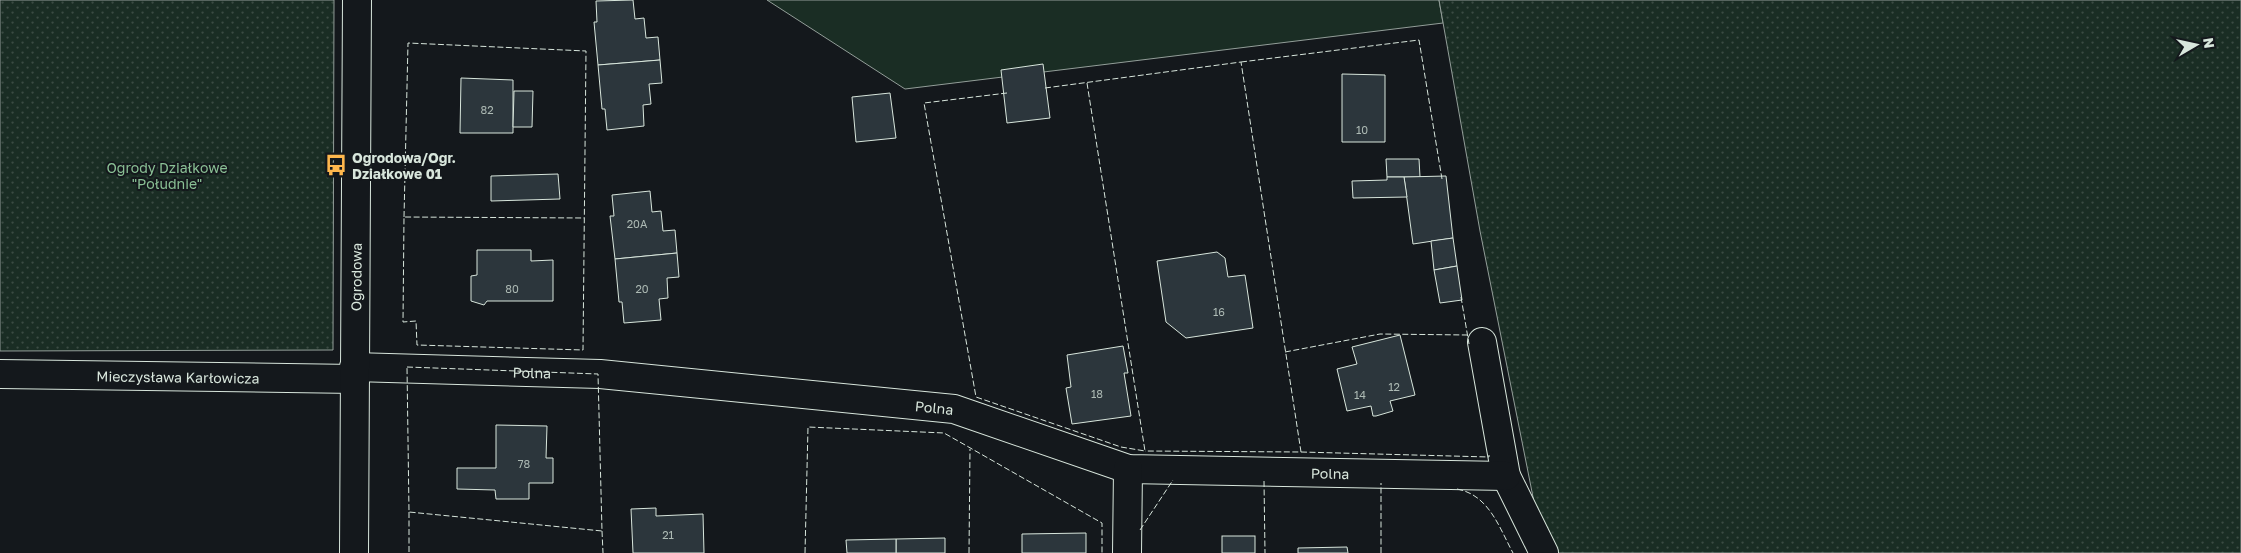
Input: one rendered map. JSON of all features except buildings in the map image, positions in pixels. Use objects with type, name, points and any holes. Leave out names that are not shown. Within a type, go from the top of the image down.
[{"type":"street","name":"Ogrodowa","points":[[354,553],[357,0]]},
{"type":"street","points":[[1482,342],[1506,476],[1544,553]]},
{"type":"street","name":"Mieczysława Karłowicza","points":[[0,374],[355,373]]},
{"type":"street","name":"Polna","points":[[355,373],[600,374],[954,410],[1128,469],[1506,476]]},
{"type":"street","points":[[1127,553],[1128,469]]},
{"type":"green space","name":"Ogrody Działkowe \"Południe\"","points":[[0,0],[334,0],[333,350],[0,351]]},
{"type":"green space","points":[[767,0],[1439,0],[1443,23],[905,89]]},
{"type":"green space","points":[[1439,0],[2241,0],[2241,553],[1556,553],[1537,517],[1480,231]]},
{"type":"fence","points":[[1241,62],[1419,40],[1442,179]]},
{"type":"fence","points":[[404,217],[408,43],[586,51],[583,350],[417,345],[416,321],[403,322],[404,217],[584,218]]},
{"type":"fence","points":[[1045,88],[1241,62],[1301,452],[1145,451]]},
{"type":"fence","points":[[1007,93],[924,103],[976,397],[1121,447],[1145,451],[1087,83]]},
{"type":"fence","points":[[1461,297],[1469,344]]},
{"type":"fence","points":[[1285,352],[1380,334],[1467,335]]},
{"type":"fence","points":[[407,367],[598,374],[602,531],[409,512],[407,367]]},
{"type":"fence","points":[[805,553],[808,427],[944,433],[1102,523],[1102,553]]},
{"type":"fence","points":[[969,553],[970,449]]},
{"type":"fence","points":[[1301,452],[1489,457],[1489,455]]},
{"type":"fence","points":[[1140,530],[1173,480]]},
{"type":"fence","points":[[1264,481],[1265,553]]},
{"type":"fence","points":[[1381,483],[1381,553]]},
{"type":"fence","points":[[1457,489],[1468,492],[1485,505],[1498,523],[1513,553]]},
{"type":"fence","points":[[409,512],[409,553]]},
{"type":"fence","points":[[602,531],[603,553]]},
{"type":"place","name":"Ogrodowa/Ogr. Działkowe 01","points":[[336,165]]}]
